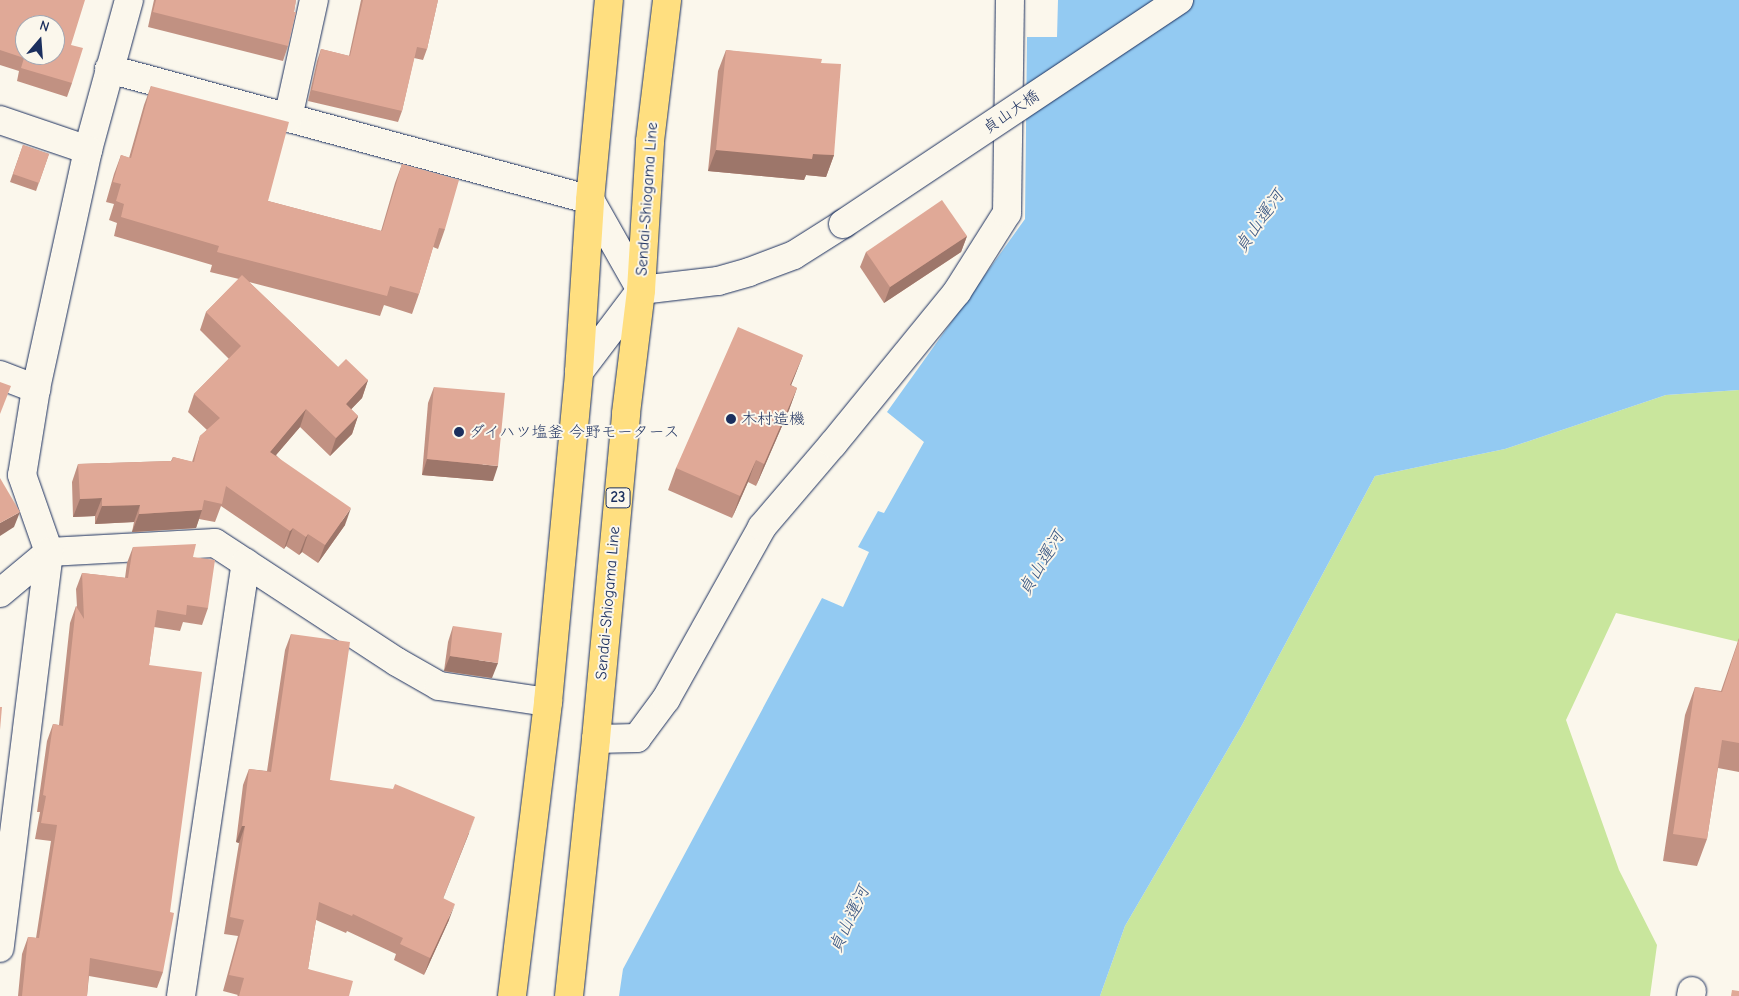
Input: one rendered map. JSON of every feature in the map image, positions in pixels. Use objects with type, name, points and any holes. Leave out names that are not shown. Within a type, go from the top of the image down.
[{"type":"main road","points":[[512,996],[548,702],[579,372],[590,200],[609,0]]},
{"type":"main road","name":"Sendai-Shiogama Line","points":[[569,996],[596,739],[625,423],[640,290],[650,141],[667,0]]},
{"type":"street","points":[[0,948],[49,552],[22,475],[36,389],[88,150],[109,69],[130,0]]},
{"type":"street","points":[[288,118],[314,0]]},
{"type":"street","points":[[596,739],[637,738],[666,699],[762,527],[833,444],[956,292],[1007,213],[1010,0]]},
{"type":"street","name":"貞山大橋","points":[[640,290],[718,281],[749,272],[794,255],[1179,0]]},
{"type":"street","points":[[109,69],[590,200],[640,290],[579,372]]},
{"type":"street","points":[[0,120],[88,150]]},
{"type":"street","points":[[0,375],[36,389]]},
{"type":"street","points":[[0,593],[49,552],[215,544],[397,662],[439,686],[548,702]]},
{"type":"street","points":[[181,996],[246,563]]},
{"type":"green space","points":[[1739,390],[1739,642],[1616,613],[1566,720],[1619,870],[1657,945],[1650,996],[1100,996],[1125,926],[1242,725],[1375,476],[1505,449],[1666,395]]},
{"type":"water","name":"貞山運河","points":[[1058,0],[1739,0],[1739,390],[1666,395],[1505,449],[1375,476],[1242,725],[1125,926],[1100,996],[619,996],[623,969],[822,598],[843,607],[869,552],[858,547],[878,511],[884,513],[924,442],[887,412],[1025,219],[1027,37],[1057,37]]},
{"type":"building","points":[[0,0],[85,0],[71,45],[83,48],[72,83],[21,68],[22,65],[65,65],[65,15],[15,15],[15,55],[0,50]]},
{"type":"building","points":[[156,0],[296,0],[294,12],[296,12],[288,46],[153,12]]},
{"type":"building","points":[[363,0],[438,0],[427,49],[417,47],[402,111],[312,90],[321,49],[350,56]]},
{"type":"building","points":[[726,50],[822,59],[821,63],[841,64],[834,155],[813,154],[812,159],[716,150]]},
{"type":"building","points":[[151,86],[289,122],[268,201],[382,231],[402,164],[459,180],[445,229],[439,228],[419,294],[390,286],[387,296],[217,252],[219,246],[121,217],[124,204],[116,201],[121,184],[113,182],[121,155],[131,158]]},
{"type":"building","points":[[23,145],[49,154],[39,183],[13,174]]},
{"type":"building","points":[[942,200],[967,236],[890,287],[866,252]]},
{"type":"building","points":[[242,275],[338,367],[346,359],[368,380],[346,404],[358,416],[336,438],[306,409],[270,452],[351,508],[325,545],[308,534],[306,537],[293,528],[290,531],[226,486],[222,504],[204,500],[202,510],[139,514],[140,505],[102,506],[102,498],[80,499],[78,464],[172,461],[173,457],[194,462],[200,436],[220,418],[194,394],[241,346],[206,312]]},
{"type":"building","points":[[738,327],[803,355],[790,385],[797,388],[764,464],[756,460],[740,496],[676,468]]},
{"type":"building","points":[[0,382],[11,386],[0,414]]},
{"type":"building","points":[[434,387],[505,393],[498,466],[427,459]]},
{"type":"building","points":[[0,478],[20,512],[0,523]]},
{"type":"building","points":[[196,544],[193,557],[215,560],[208,608],[187,605],[186,615],[157,610],[149,665],[202,672],[170,912],[174,913],[163,972],[90,958],[87,996],[22,996],[28,937],[39,938],[57,825],[41,823],[46,796],[43,795],[53,724],[63,726],[76,606],[84,619],[82,573],[128,578],[133,547]]},
{"type":"building","points":[[453,626],[502,633],[498,663],[450,656]]},
{"type":"building","points":[[291,634],[350,642],[330,780],[393,789],[395,784],[475,817],[443,898],[455,904],[430,958],[400,944],[403,938],[353,914],[352,916],[319,902],[308,969],[353,981],[349,996],[239,996],[244,978],[229,975],[244,920],[230,917],[245,826],[242,826],[249,769],[271,772]]},
{"type":"building","points":[[1739,639],[1739,743],[1722,740],[1707,839],[1673,834],[1695,687],[1722,692]]},
{"type":"building","points":[[0,707],[2,707],[0,730]]},
{"type":"building","points":[[1732,990],[1739,991],[1739,996],[1731,996]]},
{"type":"place","name":"木村造機","points":[[731,419]]},
{"type":"place","name":"ダイハツ塩釜 今野モータース","points":[[459,432]]}]
